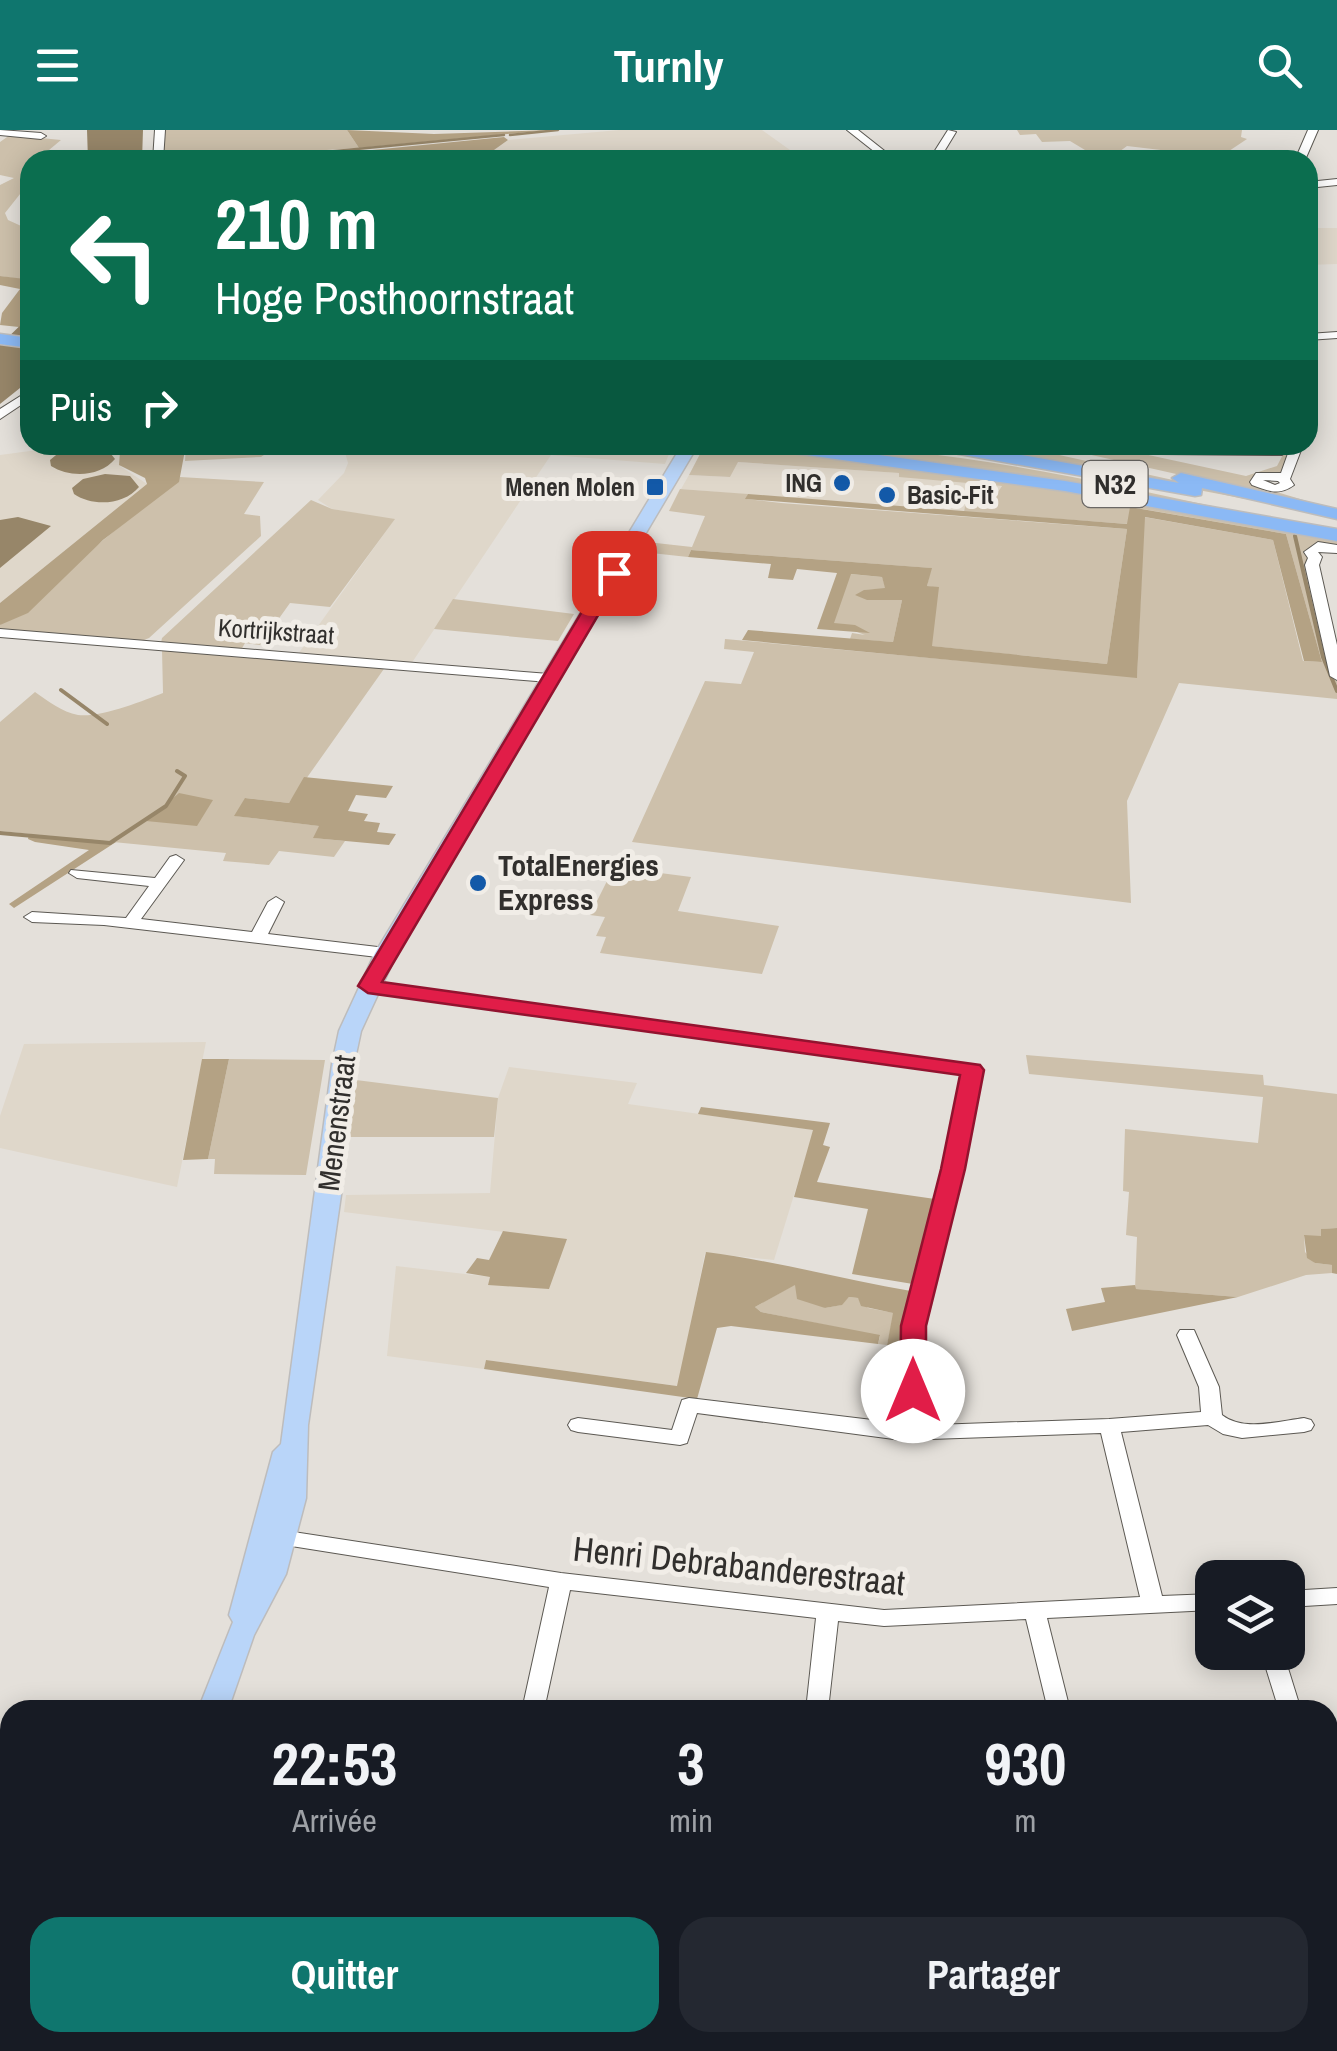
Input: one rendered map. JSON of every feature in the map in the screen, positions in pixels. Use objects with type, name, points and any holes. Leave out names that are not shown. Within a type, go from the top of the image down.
[{"type":"highway","points":[[843,455],[1065,486],[1337,532]]},
{"type":"highway","name":"N32","points":[[951,455],[1086,478],[1337,532]]},
{"type":"highway","name":"N32","points":[[997,455],[1337,518]]},
{"type":"highway","points":[[1068,455],[1337,518]]},
{"type":"main road","points":[[549,678],[685,455]]},
{"type":"main road","name":"Menenstraat","points":[[217,1700],[240,1636],[272,1574],[272,1536],[292,1498],[295,1425],[350,1030],[386,954],[549,678]]},
{"type":"street","points":[[852,130],[878,150]]},
{"type":"street","points":[[0,132],[42,136]]},
{"type":"street","points":[[1282,477],[1286,476],[1294,455]]},
{"type":"street","points":[[1337,549],[1314,547],[1310,552],[1315,557],[1337,558]]},
{"type":"street","points":[[1315,557],[1312,565],[1337,676]]},
{"type":"street","name":"Kortrijkstraat","points":[[0,633],[549,678]]},
{"type":"street","points":[[130,922],[176,860]]},
{"type":"street","points":[[77,873],[159,883]]},
{"type":"street","points":[[257,938],[276,902]]},
{"type":"street","points":[[32,918],[130,922],[386,954]]},
{"type":"street","points":[[368,986],[972,1070],[953,1169],[913,1326],[913,1391],[926,1431]]},
{"type":"street","points":[[1187,1335],[1209,1387],[1212,1418],[1218,1426],[1236,1430],[1304,1425]]},
{"type":"street","points":[[578,1425],[680,1438],[689,1404],[900,1433],[1212,1418]]},
{"type":"street","points":[[1108,1426],[1154,1604]]},
{"type":"street","name":"Henri Debrabanderestraat","points":[[272,1536],[561,1581],[884,1618],[1195,1603]]},
{"type":"street","points":[[535,1700],[561,1581]]},
{"type":"street","points":[[1305,1599],[1335,1598]]},
{"type":"street","points":[[1034,1612],[1056,1700]]},
{"type":"street","points":[[818,1700],[828,1613]]},
{"type":"street","points":[[1278,1670],[1287,1700]]},
{"type":"shaded area","points":[[87,130],[143,130],[142,150],[88,150]]},
{"type":"shaded area","points":[[164,130],[347,130],[359,148],[326,150],[163,150]]},
{"type":"shaded area","points":[[347,130],[434,134],[551,130],[359,148]]},
{"type":"shaded area","points":[[619,130],[762,130],[790,150],[494,150],[508,140]]},
{"type":"shaded area","points":[[1017,130],[1242,130],[1241,137],[1247,139],[1230,150],[1127,146],[1122,150],[1085,150],[1070,141],[1042,142],[1036,134],[1020,135]]},
{"type":"shaded area","points":[[10,135],[61,140],[49,150],[20,150],[20,194],[5,213],[8,220],[20,225],[20,279],[0,276],[0,185],[14,178],[0,175],[0,142]]},
{"type":"shaded area","points":[[504,137],[508,140],[494,150],[372,150]]},
{"type":"shaded area","points":[[1318,228],[1337,228],[1337,264],[1318,265]]},
{"type":"shaded area","points":[[0,276],[20,278],[20,289],[0,285]]},
{"type":"shaded area","points":[[20,289],[20,326],[0,325],[2,313]]},
{"type":"shaded area","points":[[20,326],[20,388],[0,404],[0,345]]},
{"type":"shaded area","points":[[0,455],[120,455],[120,466],[147,484],[0,603]]},
{"type":"shaded area","points":[[56,455],[112,455],[115,459],[84,474],[51,466],[50,460]]},
{"type":"shaded area","points":[[120,455],[184,455],[179,482],[103,540],[28,613],[0,625],[0,603],[147,484],[145,478],[119,465]]},
{"type":"shaded area","points":[[185,455],[264,455],[261,457],[185,461]]},
{"type":"shaded area","points":[[346,455],[551,455],[411,664],[298,654],[394,520],[332,509],[318,500],[344,473]]},
{"type":"shaded area","points":[[551,455],[669,455],[665,464]]},
{"type":"shaded area","points":[[699,455],[819,455],[1091,495],[1337,541],[1337,546],[1315,544],[1306,551],[1337,681],[1337,699],[1179,683],[1127,801],[1131,903],[632,842],[705,681],[741,684],[754,652],[724,649],[725,639],[1137,677],[1144,517],[1273,540],[1303,661],[1322,662],[1286,534],[1131,507],[1128,524],[964,512],[968,488],[998,492],[1002,486],[899,477],[899,473],[738,462],[730,477],[689,475]]},
{"type":"shaded area","points":[[853,455],[937,455],[976,460],[1287,522]]},
{"type":"shaded area","points":[[1014,455],[1059,455],[1298,509]]},
{"type":"shaded area","points":[[1092,455],[1148,455],[1246,476],[1277,466],[1283,455],[1290,455],[1282,473],[1260,475],[1263,488],[1337,510]]},
{"type":"shaded area","points":[[737,462],[900,473],[1002,486],[999,492],[968,489],[964,512],[681,489],[689,475],[730,477]]},
{"type":"shaded area","points":[[105,474],[130,476],[139,487],[125,498],[108,502],[90,501],[74,494],[72,488],[83,479]]},
{"type":"shaded area","points":[[180,477],[264,482],[244,514],[260,516],[261,536],[149,638],[139,642],[0,630],[0,625]]},
{"type":"shaded area","points":[[680,489],[748,494],[746,499],[781,503],[1127,529],[1107,664],[931,646],[938,588],[927,586],[931,568],[691,550],[688,557],[642,552],[647,542],[692,547],[705,516],[669,511]]},
{"type":"shaded area","points":[[748,494],[1127,524],[1130,507],[1286,534],[1322,662],[1304,661],[1273,540],[1145,517],[1137,678],[742,640],[748,630],[893,642],[902,600],[867,600],[855,595],[885,588],[882,577],[851,574],[834,623],[855,625],[870,633],[817,629],[837,573],[797,569],[793,580],[768,578],[771,564],[688,557],[691,550],[932,568],[927,586],[939,587],[932,646],[1107,664],[1127,529],[745,499]]},
{"type":"shaded area","points":[[311,500],[332,509],[395,519],[330,607],[290,603],[260,645],[245,643],[241,650],[161,643],[162,638]]},
{"type":"shaded area","points":[[18,517],[51,526],[0,568],[0,520]]},
{"type":"shaded area","points":[[850,574],[882,577],[886,589],[864,590],[867,600],[902,600],[893,642],[850,639],[852,633],[865,635],[833,623]]},
{"type":"shaded area","points":[[453,599],[574,614],[558,641],[434,629]]},
{"type":"shaded area","points":[[162,650],[386,666],[289,803],[246,798],[236,816],[320,826],[314,838],[345,841],[334,857],[279,851],[269,865],[223,861],[226,853],[0,831],[0,722],[35,692],[78,715],[121,708],[163,693]]},
{"type":"shaded area","points":[[304,777],[393,786],[386,798],[356,795],[348,811],[368,814],[364,821],[380,823],[377,832],[396,834],[389,845],[313,838],[319,826],[234,816],[245,798],[289,803]]},
{"type":"shaded area","points":[[179,793],[213,800],[197,826],[146,821]]},
{"type":"shaded area","points":[[29,834],[116,842],[14,908],[9,904],[89,850],[35,842],[28,839]]},
{"type":"shaded area","points":[[614,867],[691,877],[678,911],[779,926],[762,974],[600,953],[606,937],[596,936],[605,917],[590,915]]},
{"type":"shaded area","points":[[206,1042],[177,1187],[0,1148],[0,1116],[24,1044]]},
{"type":"shaded area","points":[[1026,1055],[1263,1075],[1264,1085],[1337,1094],[1337,1228],[1322,1229],[1322,1236],[1304,1236],[1305,1252],[1315,1263],[1332,1265],[1332,1273],[1306,1275],[1238,1297],[1135,1289],[1137,1237],[1126,1235],[1129,1192],[1123,1191],[1125,1129],[1258,1143],[1263,1097],[1029,1074]]},
{"type":"shaded area","points":[[202,1059],[229,1059],[208,1159],[183,1160]]},
{"type":"shaded area","points":[[229,1059],[325,1060],[306,1175],[214,1174],[215,1159],[208,1159]]},
{"type":"shaded area","points":[[509,1067],[637,1083],[628,1104],[814,1130],[774,1260],[705,1253],[678,1386],[486,1360],[484,1369],[387,1356],[396,1266],[491,1277],[488,1285],[567,1240],[344,1212],[346,1195],[490,1193],[498,1098]]},
{"type":"shaded area","points":[[356,1080],[498,1098],[494,1137],[350,1137]]},
{"type":"shaded area","points":[[701,1107],[830,1123],[823,1145],[830,1147],[817,1182],[935,1199],[913,1284],[852,1274],[868,1209],[794,1197],[813,1130],[698,1114]]},
{"type":"shaded area","points":[[1337,1228],[1337,1274],[1332,1273],[1332,1265],[1307,1258],[1304,1235],[1321,1236],[1321,1229]]},
{"type":"shaded area","points":[[503,1231],[567,1239],[549,1289],[488,1285],[490,1277],[466,1273],[477,1258],[489,1260]]},
{"type":"shaded area","points":[[706,1252],[911,1291],[902,1347],[887,1345],[893,1313],[861,1306],[858,1298],[849,1297],[842,1305],[825,1308],[797,1299],[795,1285],[755,1307],[761,1312],[880,1335],[878,1344],[731,1326],[717,1328],[697,1399],[484,1369],[486,1360],[677,1386]]},
{"type":"shaded area","points":[[796,1284],[825,1308],[841,1305],[849,1297],[858,1298],[868,1308],[894,1313],[887,1345],[878,1344],[880,1336],[761,1312],[755,1307]]},
{"type":"shaded area","points":[[1135,1285],[1136,1289],[1238,1297],[1072,1331],[1066,1309],[1105,1302],[1101,1288]]},
{"type":"waterway","points":[[510,135],[558,130]]},
{"type":"waterway","points":[[346,150],[504,135]]},
{"type":"waterway","points":[[1295,536],[1323,657],[1337,691]]},
{"type":"waterway","points":[[61,690],[107,724]]},
{"type":"waterway","points":[[0,833],[110,843],[166,806],[185,776],[177,771]]},
{"type":"place","name":"ING","points":[[842,483]]},
{"type":"place","name":"Menen Molen","points":[[655,487]]},
{"type":"place","name":"Basic-Fit","points":[[887,495]]},
{"type":"place","name":"TotalEnergies Express","points":[[478,883]]},
{"type":"route","points":[[614,573],[368,986],[972,1070],[953,1169],[913,1326],[913,1391]]}]
